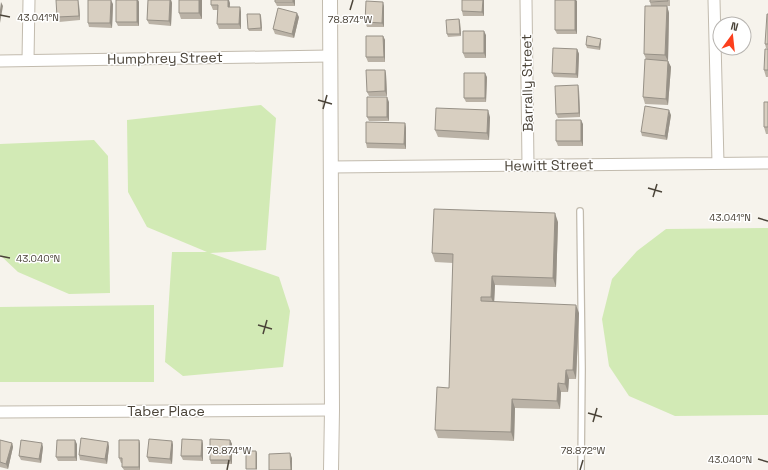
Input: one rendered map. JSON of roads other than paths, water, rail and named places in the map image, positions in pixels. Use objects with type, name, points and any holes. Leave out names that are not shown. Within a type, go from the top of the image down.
[{"type":"street","points":[[28,60],[29,0]]},
{"type":"street","points":[[330,0],[331,470]]},
{"type":"street","name":"Barrally Street","points":[[526,0],[528,165]]},
{"type":"street","points":[[714,0],[718,163]]},
{"type":"street","name":"Humphrey Street","points":[[0,60],[330,56]]},
{"type":"street","name":"Hewitt Street","points":[[331,167],[768,163]]},
{"type":"street","name":"Taber Place","points":[[0,412],[332,410]]},
{"type":"lane","points":[[580,211],[582,369],[581,470]]}]
